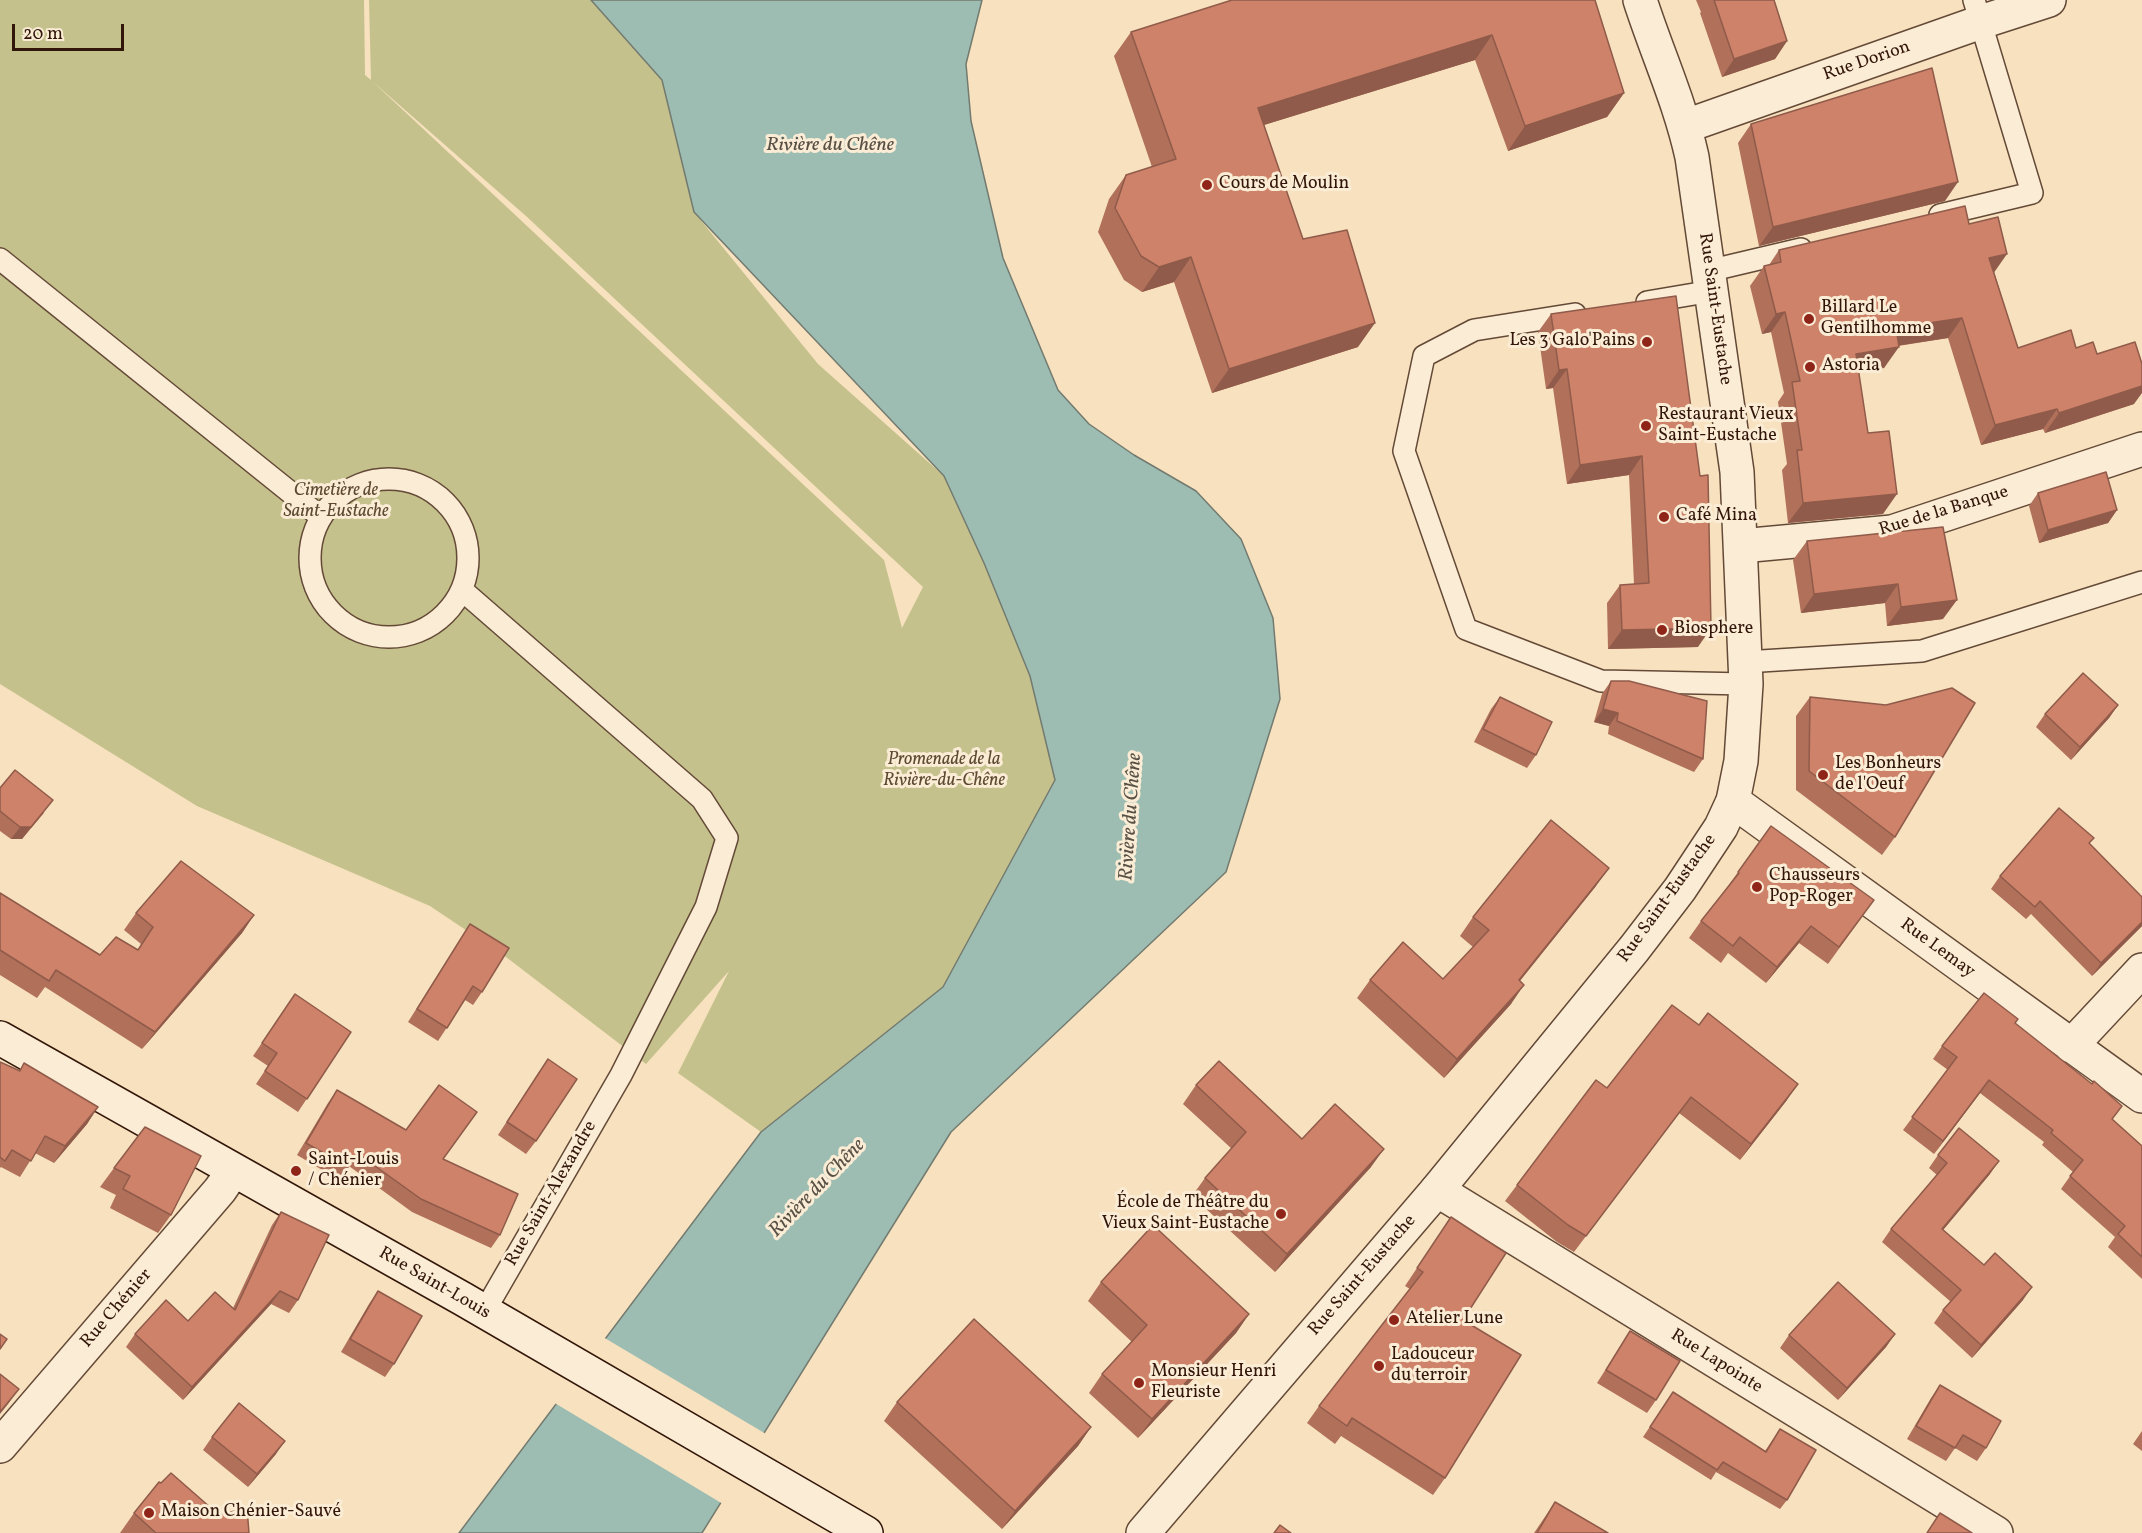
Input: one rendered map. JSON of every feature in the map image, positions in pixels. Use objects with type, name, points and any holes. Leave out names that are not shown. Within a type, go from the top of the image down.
[{"type":"street","name":"Rue Saint-Eustache","points":[[1143,1533],[1437,1190],[1626,958],[1680,889],[1721,826],[1733,801],[1741,761],[1745,673],[1737,472],[1686,126],[1640,0]]},
{"type":"street","name":"Rue Dorion","points":[[1686,126],[1978,11],[2049,0]]},
{"type":"street","name":"Rue de la Banque","points":[[1741,546],[1892,532],[2142,449]]},
{"type":"street","name":"Rue Lemay","points":[[1733,801],[2142,1096]]},
{"type":"street","points":[[2071,1046],[2142,970]]},
{"type":"street","name":"Rue Saint-Louis","points":[[0,1038],[753,1467],[847,1528]]},
{"type":"street","name":"Rue Chénier","points":[[0,1446],[233,1171]]},
{"type":"street","name":"Rue Lapointe","points":[[1437,1190],[1996,1533]]},
{"type":"lane","points":[[1916,221],[2032,193],[1978,11]]},
{"type":"lane","points":[[1630,304],[1710,281],[1824,243]]},
{"type":"lane","points":[[0,259],[321,517]]},
{"type":"lane","points":[[1596,310],[1474,330],[1424,356],[1404,451],[1466,629],[1601,681],[1745,673],[1922,651],[2142,582]]},
{"type":"lane","points":[[380,478],[407,480],[438,494],[456,514],[469,550],[462,590],[447,613],[423,630],[397,637],[376,636],[350,627],[332,613],[317,590],[310,559],[315,531],[321,517],[341,495],[365,482],[380,478]]},
{"type":"lane","name":"Rue Saint-Alexandre","points":[[462,590],[702,798],[727,838],[706,907],[621,1075],[483,1312]]},
{"type":"green space","name":"Cimetière de Saint-Eustache","points":[[0,0],[364,0],[365,75],[371,80],[369,0],[591,0],[662,80],[694,212],[818,364],[944,476],[984,563],[1030,676],[1055,780],[943,987],[761,1132],[678,1073],[729,971],[646,1064],[506,957],[430,906],[197,806],[0,684]],"holes":[[[372,81],[526,216],[923,587],[902,628],[884,560]]]},
{"type":"water","name":"Rivière du Chêne","points":[[591,0],[982,0],[966,64],[971,121],[1003,258],[1058,390],[1089,424],[1134,455],[1196,491],[1241,539],[1273,618],[1280,699],[1226,872],[951,1132],[702,1533],[459,1533],[761,1132],[943,987],[1055,780],[1030,676],[984,563],[944,476],[694,212],[662,80]]},
{"type":"pier","points":[[603,1337],[766,1434],[723,1504],[553,1402]]},
{"type":"building","name":"Cours de Moulin","points":[[1232,0],[1595,0],[1624,93],[1525,126],[1492,35],[1258,108],[1303,239],[1347,230],[1375,323],[1229,369],[1191,257],[1159,267],[1141,256],[1115,208],[1126,175],[1176,159],[1131,32]]},
{"type":"building","points":[[1714,0],[1774,0],[1787,41],[1734,59]]},
{"type":"building","points":[[1932,68],[1958,182],[1773,227],[1751,124]]},
{"type":"building","points":[[1965,206],[1969,224],[1998,217],[2007,254],[1989,258],[2018,348],[2071,330],[2076,348],[2093,342],[2097,354],[2135,342],[2142,364],[2142,386],[2059,413],[2057,409],[1995,425],[1962,318],[1896,328],[1899,347],[1856,354],[1868,433],[1889,431],[1897,494],[1803,503],[1797,450],[1802,450],[1792,382],[1800,381],[1785,312],[1776,314],[1764,266],[1781,262],[1779,250]]},
{"type":"building","points":[[1676,296],[1700,476],[1708,475],[1711,628],[1622,630],[1620,585],[1649,583],[1642,456],[1580,465],[1567,369],[1559,370],[1551,314]]},
{"type":"building","points":[[2106,472],[2117,510],[2048,530],[2038,493]]},
{"type":"building","points":[[1943,527],[1957,600],[1901,607],[1898,584],[1814,594],[1807,541]]},
{"type":"building","points":[[2083,673],[2118,705],[2080,747],[2045,714]]},
{"type":"building","points":[[1611,681],[1629,681],[1707,701],[1703,759],[1617,721],[1618,713],[1603,709]]},
{"type":"building","points":[[1952,688],[1975,703],[1895,837],[1809,771],[1810,697],[1886,705]]},
{"type":"building","points":[[1500,697],[1552,722],[1536,755],[1483,729]]},
{"type":"building","points":[[15,770],[53,800],[31,827],[20,827],[0,811],[0,788]]},
{"type":"building","points":[[2059,808],[2094,838],[2089,843],[2142,897],[2142,922],[2101,963],[2040,901],[2035,907],[2000,876]]},
{"type":"building","points":[[1551,820],[1609,868],[1519,980],[1524,985],[1457,1059],[1370,980],[1403,942],[1443,979],[1489,930],[1473,917]]},
{"type":"building","points":[[1771,826],[1874,900],[1839,947],[1811,926],[1777,967],[1740,937],[1733,946],[1701,921],[1739,873]]},
{"type":"building","points":[[181,861],[254,915],[155,1032],[56,970],[49,981],[0,950],[0,893],[100,955],[116,937],[138,950],[153,927],[136,913]]},
{"type":"building","points":[[470,924],[509,948],[482,992],[473,986],[447,1028],[417,1009]]},
{"type":"building","points":[[1984,993],[2018,1019],[2015,1023],[2092,1084],[2094,1081],[2122,1106],[2112,1119],[2142,1146],[2142,1257],[2118,1234],[2125,1226],[2070,1176],[2083,1160],[2051,1133],[2053,1130],[1989,1080],[1943,1141],[1912,1117],[1957,1057],[1942,1046]]},
{"type":"building","points":[[295,994],[351,1032],[307,1099],[265,1071],[277,1053],[262,1043]]},
{"type":"building","points":[[1672,1005],[1699,1025],[1708,1013],[1798,1084],[1751,1144],[1691,1097],[1586,1236],[1568,1225],[1517,1185],[1596,1080],[1607,1088]]},
{"type":"building","points":[[548,1059],[577,1079],[536,1141],[507,1122]]},
{"type":"building","points":[[1219,1061],[1302,1139],[1335,1104],[1384,1149],[1287,1254],[1205,1178],[1246,1132],[1196,1085]]},
{"type":"building","points":[[0,1062],[20,1071],[24,1063],[98,1107],[65,1146],[45,1136],[31,1161],[12,1150],[5,1161],[0,1157]]},
{"type":"building","points":[[439,1085],[477,1112],[443,1159],[518,1194],[500,1235],[421,1199],[357,1153],[348,1167],[306,1143],[337,1090],[406,1130]]},
{"type":"building","points":[[145,1127],[201,1156],[171,1215],[123,1189],[130,1176],[114,1168]]},
{"type":"building","points":[[1959,1128],[1999,1161],[1942,1229],[1984,1265],[1995,1253],[2032,1287],[1981,1345],[1943,1310],[1961,1290],[1891,1229],[1947,1163],[1938,1155]]},
{"type":"building","points":[[281,1212],[329,1235],[298,1300],[280,1291],[192,1387],[135,1334],[166,1300],[188,1321],[215,1292],[235,1310]]},
{"type":"building","points":[[1451,1217],[1506,1253],[1463,1320],[1521,1355],[1445,1478],[1352,1418],[1347,1426],[1319,1406],[1423,1272],[1417,1268]]},
{"type":"building","points":[[1153,1225],[1249,1314],[1152,1419],[1102,1374],[1147,1325],[1101,1282]]},
{"type":"building","points":[[1838,1282],[1895,1334],[1847,1388],[1789,1335]]},
{"type":"building","points":[[378,1291],[422,1316],[394,1364],[350,1339]]},
{"type":"building","points":[[974,1319],[1091,1427],[1015,1511],[897,1402]]},
{"type":"building","points":[[1630,1331],[1680,1361],[1656,1400],[1606,1370]]},
{"type":"building","points":[[0,1334],[7,1339],[0,1349]]},
{"type":"building","points":[[0,1374],[19,1389],[0,1412]]},
{"type":"building","points":[[1940,1385],[2001,1421],[1986,1448],[1963,1435],[1955,1448],[1916,1426]]},
{"type":"building","points":[[1673,1392],[1766,1452],[1780,1429],[1816,1450],[1787,1500],[1723,1462],[1717,1470],[1650,1427]]},
{"type":"building","points":[[239,1403],[285,1441],[257,1474],[212,1437]]},
{"type":"building","points":[[171,1473],[219,1515],[247,1508],[249,1533],[156,1533],[134,1513],[159,1482],[161,1483]]},
{"type":"building","points":[[1555,1502],[1608,1533],[1537,1533]]},
{"type":"building","points":[[1940,1513],[1972,1533],[1927,1533]]},
{"type":"building","points":[[1280,1525],[1291,1533],[1274,1533]]},
{"type":"place","name":"Cours de Moulin","points":[[1207,185]]},
{"type":"place","name":"Billard Le Gentilhomme","points":[[1809,319]]},
{"type":"place","name":"Les 3 Galo'Pains","points":[[1647,342]]},
{"type":"place","name":"Astoria","points":[[1810,367]]},
{"type":"place","name":"Restaurant Vieux Saint-Eustache","points":[[1646,426]]},
{"type":"place","name":"Café Mina","points":[[1664,517]]},
{"type":"place","name":"Biosphere","points":[[1662,630]]},
{"type":"place","name":"Les Bonheurs de l'Oeuf","points":[[1823,775]]},
{"type":"place","name":"Chausseurs Pop-Roger","points":[[1757,887]]},
{"type":"place","name":"Saint-Louis / Chénier","points":[[296,1171]]},
{"type":"place","name":"École de Théâtre du Vieux Saint-Eustache","points":[[1281,1214]]},
{"type":"place","name":"Atelier Lune","points":[[1394,1320]]},
{"type":"place","name":"Ladouceur du terroir","points":[[1379,1366]]},
{"type":"place","name":"Monsieur Henri Fleuriste","points":[[1139,1383]]},
{"type":"place","name":"Maison Chénier-Sauvé","points":[[149,1513]]},
{"type":"park label","name":"Promenade de la Rivière-du-Chêne","points":[[944,771]]}]
